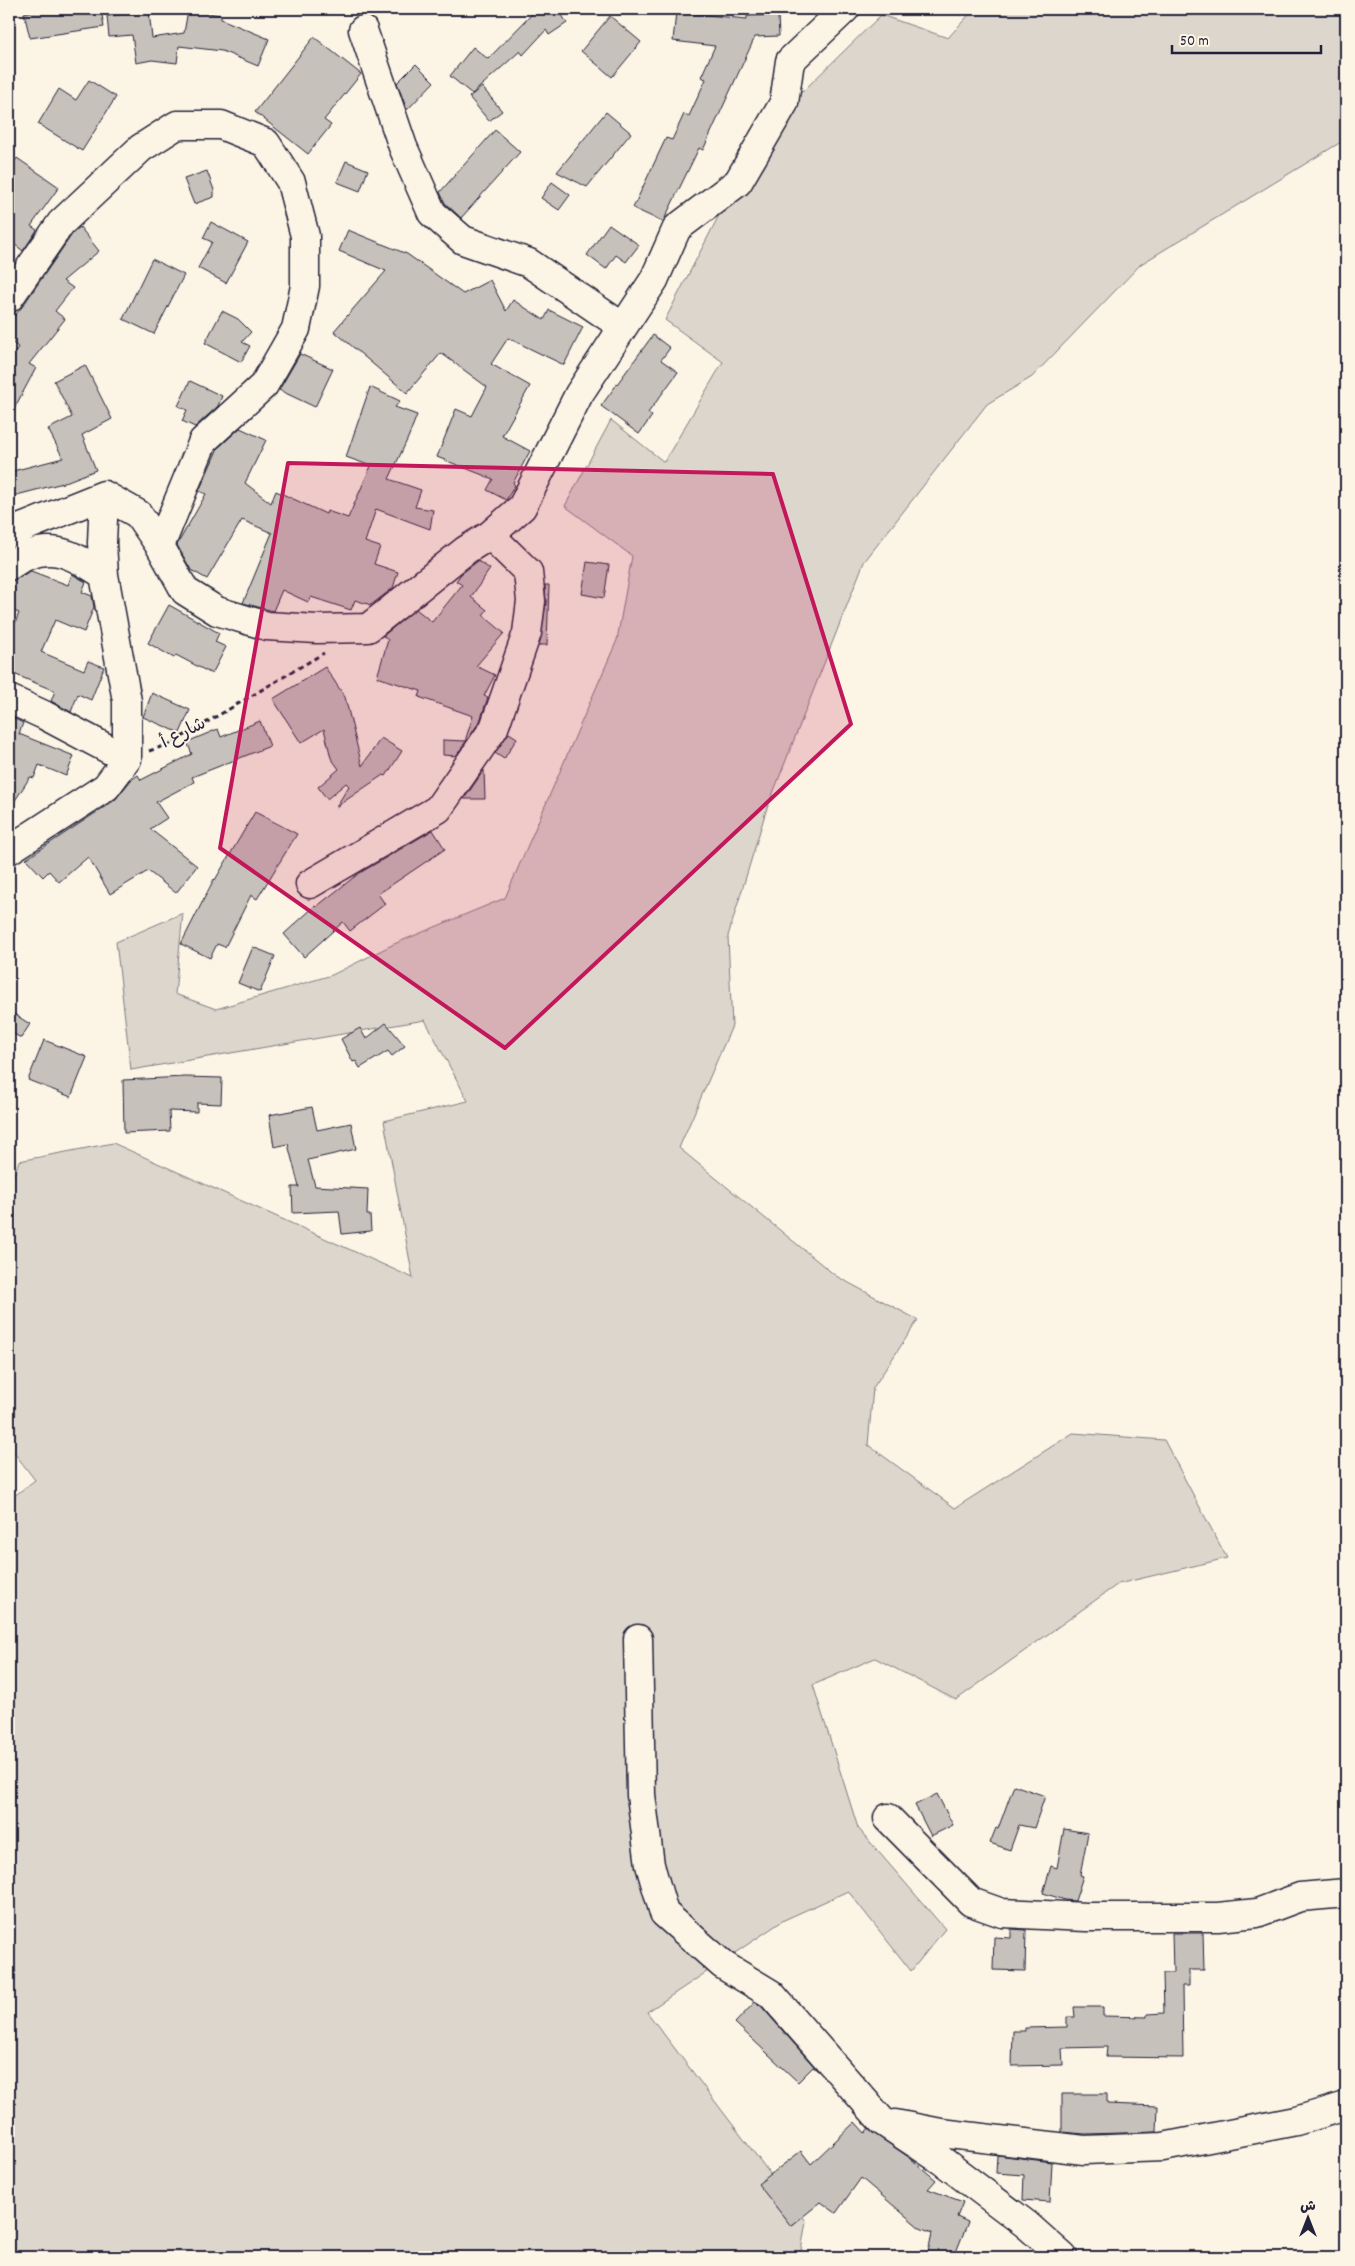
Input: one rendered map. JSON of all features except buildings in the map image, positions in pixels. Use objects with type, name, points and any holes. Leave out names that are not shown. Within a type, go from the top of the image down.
[{"type":"street","points":[[104,495],[138,514],[160,546],[185,591],[217,611],[267,626],[317,629],[368,628],[459,556],[490,535],[522,506],[579,394],[654,280],[677,228],[738,182],[784,103],[790,61],[845,9]]},
{"type":"street","points":[[363,30],[403,147],[432,213],[463,240],[529,263],[623,326]]},
{"type":"street","points":[[9,298],[61,223],[141,148],[178,125],[221,125],[266,143],[291,182],[304,236],[304,286],[296,329],[264,385],[203,441],[160,546]]},
{"type":"street","points":[[9,533],[104,495]]},
{"type":"street","points":[[9,850],[106,787],[127,759],[127,701],[104,575],[102,543],[104,495]]},
{"type":"street","points":[[310,884],[438,809],[494,728],[527,633],[531,601],[528,572],[490,535]]},
{"type":"street","points":[[9,566],[21,557],[47,550],[77,557],[104,575]]},
{"type":"street","points":[[9,699],[44,715],[127,759]]},
{"type":"street","points":[[638,1639],[641,1795],[650,1865],[664,1913],[723,1965],[772,1994],[882,2121],[941,2160],[1027,2225],[1063,2257]]},
{"type":"street","points":[[888,1818],[970,1902],[1002,1913],[1086,1917],[1218,1917],[1257,1913],[1300,1896],[1346,1893]]},
{"type":"street","points":[[882,2121],[941,2132],[1084,2150],[1163,2147],[1296,2121],[1346,2106]]},
{"type":"path","name":"شارع أ","points":[[127,759],[170,744],[327,652]]},
{"type":"highlighted area","points":[[288,463],[773,474],[851,724],[505,1048],[220,848]]},
{"type":"shaded area","points":[[974,9],[1346,9],[1346,139],[1141,264],[1032,377],[987,404],[864,562],[766,811],[728,936],[732,1026],[679,1148],[836,1276],[918,1320],[873,1388],[868,1445],[955,1508],[1073,1433],[1164,1440],[1227,1558],[1118,1584],[956,1700],[875,1658],[813,1685],[858,1828],[945,1929],[911,1971],[848,1891],[784,1920],[647,2012],[806,2221],[800,2257],[9,2257],[9,1500],[35,1480],[9,1446],[9,1189],[19,1161],[113,1143],[413,1278],[384,1121],[468,1101],[425,1020],[131,1070],[116,942],[183,913],[175,994],[216,1009],[332,975],[394,944],[505,898],[617,640],[632,556],[565,506],[611,420],[664,462],[723,362],[665,320],[763,130],[881,15],[948,38]]}]
